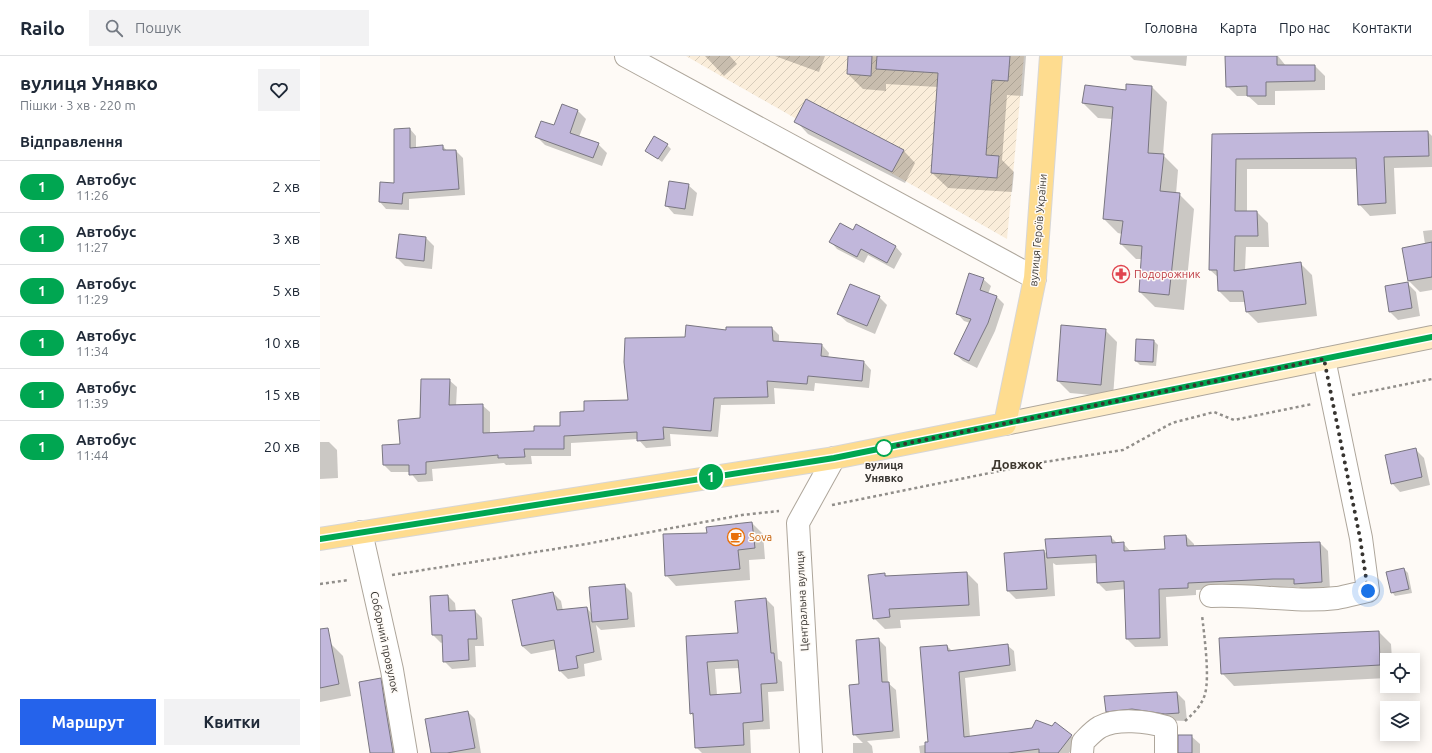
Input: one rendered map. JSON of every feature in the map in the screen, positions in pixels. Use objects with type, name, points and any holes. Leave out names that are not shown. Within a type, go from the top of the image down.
[{"type":"main road","name":"вулиця Героїв України","points":[[1005,424],[1036,278],[1051,56]]},
{"type":"main road","points":[[320,539],[834,458],[1005,424]]},
{"type":"street","points":[[626,56],[1036,278]]},
{"type":"street","points":[[1005,424],[1432,337]]},
{"type":"street","points":[[1211,596],[1235,595],[1338,598],[1368,591],[1360,538],[1324,359]]},
{"type":"street","name":"Центральна вулиця","points":[[811,753],[798,523],[834,458]]},
{"type":"street","name":"Соборний провулок","points":[[361,532],[392,670],[406,753]]},
{"type":"street","points":[[1082,753],[1083,742],[1092,732],[1110,723],[1138,722],[1166,727],[1166,753]]},
{"type":"path","points":[[320,584],[401,574],[586,544],[742,514],[834,505],[1044,462],[1123,450],[1172,423],[1214,412],[1234,420],[1432,379]]},
{"type":"path","points":[[1166,727],[1186,721],[1200,707],[1206,693],[1205,636],[1201,612],[1204,604],[1211,596]]},
{"type":"shaded area","points":[[686,56],[1024,56],[1007,239]]},
{"type":"building","points":[[848,56],[872,56],[871,76],[847,74]]},
{"type":"building","points":[[877,56],[1010,56],[1008,81],[992,80],[986,155],[999,156],[997,178],[931,173],[938,73],[876,69]]},
{"type":"building","points":[[1225,56],[1277,56],[1277,65],[1315,65],[1315,81],[1266,82],[1266,96],[1247,96],[1247,86],[1226,87]]},
{"type":"building","points":[[1126,84],[1152,86],[1148,153],[1164,154],[1160,191],[1180,193],[1169,295],[1139,292],[1142,246],[1120,244],[1123,221],[1103,219],[1113,107],[1082,103],[1085,85],[1126,90]]},
{"type":"building","points":[[806,99],[904,150],[892,172],[794,122]]},
{"type":"building","points":[[562,104],[578,110],[570,133],[599,143],[593,158],[535,137],[541,121],[554,125]]},
{"type":"building","points":[[410,128],[410,148],[443,145],[443,150],[456,150],[459,189],[403,193],[402,204],[379,202],[380,182],[394,183],[394,129]]},
{"type":"building","points":[[1428,131],[1429,156],[1384,157],[1386,203],[1358,205],[1356,158],[1236,159],[1235,211],[1257,211],[1258,236],[1235,236],[1234,271],[1301,262],[1306,304],[1246,312],[1243,291],[1218,291],[1217,270],[1209,270],[1212,134]]},
{"type":"building","points":[[654,136],[668,144],[658,159],[645,151]]},
{"type":"building","points":[[669,181],[689,184],[685,209],[665,206]]},
{"type":"building","points":[[840,223],[853,230],[856,224],[896,246],[887,263],[861,249],[857,257],[829,242]]},
{"type":"building","points":[[399,234],[426,237],[424,261],[396,258]]},
{"type":"building","points":[[1432,242],[1432,277],[1408,281],[1402,248]]},
{"type":"building","points":[[969,273],[984,278],[980,290],[997,296],[988,323],[969,361],[954,354],[971,319],[956,314]]},
{"type":"building","points":[[1408,282],[1412,308],[1389,312],[1385,286]]},
{"type":"building","points":[[850,284],[880,296],[867,326],[837,314]]},
{"type":"building","points":[[686,325],[726,330],[726,327],[772,327],[773,341],[822,344],[821,356],[864,361],[862,381],[808,376],[807,384],[767,381],[768,397],[714,398],[711,431],[663,427],[664,439],[637,441],[637,432],[564,436],[564,449],[524,449],[525,457],[498,458],[498,455],[426,462],[426,474],[409,475],[409,465],[383,465],[382,445],[400,444],[398,420],[420,418],[421,379],[450,379],[449,405],[483,404],[483,433],[534,431],[534,426],[560,426],[560,412],[584,411],[584,401],[628,400],[624,362],[625,338],[685,337]]},
{"type":"building","points":[[1061,325],[1106,329],[1101,385],[1057,381]]},
{"type":"building","points":[[1136,339],[1154,340],[1153,362],[1135,361]]},
{"type":"building","points":[[1416,448],[1422,477],[1391,484],[1385,455]]},
{"type":"building","points":[[752,522],[755,548],[738,550],[740,569],[665,576],[663,534],[707,533],[706,527]]},
{"type":"building","points":[[1186,535],[1187,546],[1320,542],[1322,582],[1294,584],[1294,579],[1273,579],[1188,583],[1188,588],[1159,589],[1160,638],[1126,639],[1124,581],[1097,583],[1096,555],[1047,558],[1045,539],[1111,536],[1112,543],[1124,542],[1124,551],[1165,549],[1164,536]]},
{"type":"building","points":[[1044,550],[1047,589],[1007,591],[1004,553]]},
{"type":"building","points":[[1404,568],[1409,589],[1391,593],[1386,572]]},
{"type":"building","points":[[967,572],[969,605],[889,609],[890,617],[873,619],[868,575],[885,573],[885,576]]},
{"type":"building","points":[[625,584],[628,619],[592,622],[589,587]]},
{"type":"building","points":[[553,592],[557,610],[587,607],[594,652],[576,656],[578,668],[559,671],[554,640],[522,646],[512,600]]},
{"type":"building","points":[[448,595],[449,611],[475,610],[477,639],[468,639],[469,660],[443,662],[442,635],[432,635],[430,596]]},
{"type":"building","points":[[766,598],[771,653],[774,653],[777,683],[761,684],[763,721],[743,723],[744,745],[695,748],[693,713],[690,714],[686,636],[738,633],[735,601]],"holes":[[[738,660],[741,693],[710,695],[707,662]]]},
{"type":"building","points":[[328,628],[339,684],[320,688],[320,629]]},
{"type":"building","points":[[1379,631],[1380,665],[1221,674],[1219,638]]},
{"type":"building","points":[[879,638],[882,682],[889,682],[893,731],[853,735],[849,685],[859,684],[856,640]]},
{"type":"building","points":[[1008,644],[1010,665],[959,672],[964,737],[1032,728],[1036,720],[1052,726],[1055,722],[1072,735],[1058,753],[1039,753],[1039,749],[1008,753],[925,753],[925,742],[928,742],[920,647],[947,645],[948,651]]},
{"type":"building","points":[[381,678],[393,753],[370,753],[359,682]]},
{"type":"building","points":[[1177,692],[1179,713],[1165,714],[1132,709],[1106,712],[1104,696]]},
{"type":"building","points":[[468,711],[475,748],[447,753],[431,753],[425,719]]},
{"type":"building","points":[[1178,735],[1192,735],[1192,753],[1178,753]]},
{"type":"bus line","name":"1","points":[[320,539],[834,458],[1432,337]]},
{"type":"place","name":"Подорожник","points":[[1121,274]]},
{"type":"place","name":"вулиця Унявко","points":[[884,448]]},
{"type":"place","name":"Sova","points":[[736,537]]},
{"type":"district","name":"Довжок","points":[[1017,464]]},
{"type":"route","points":[[884,448],[1324,359],[1366,569],[1368,591]]}]
